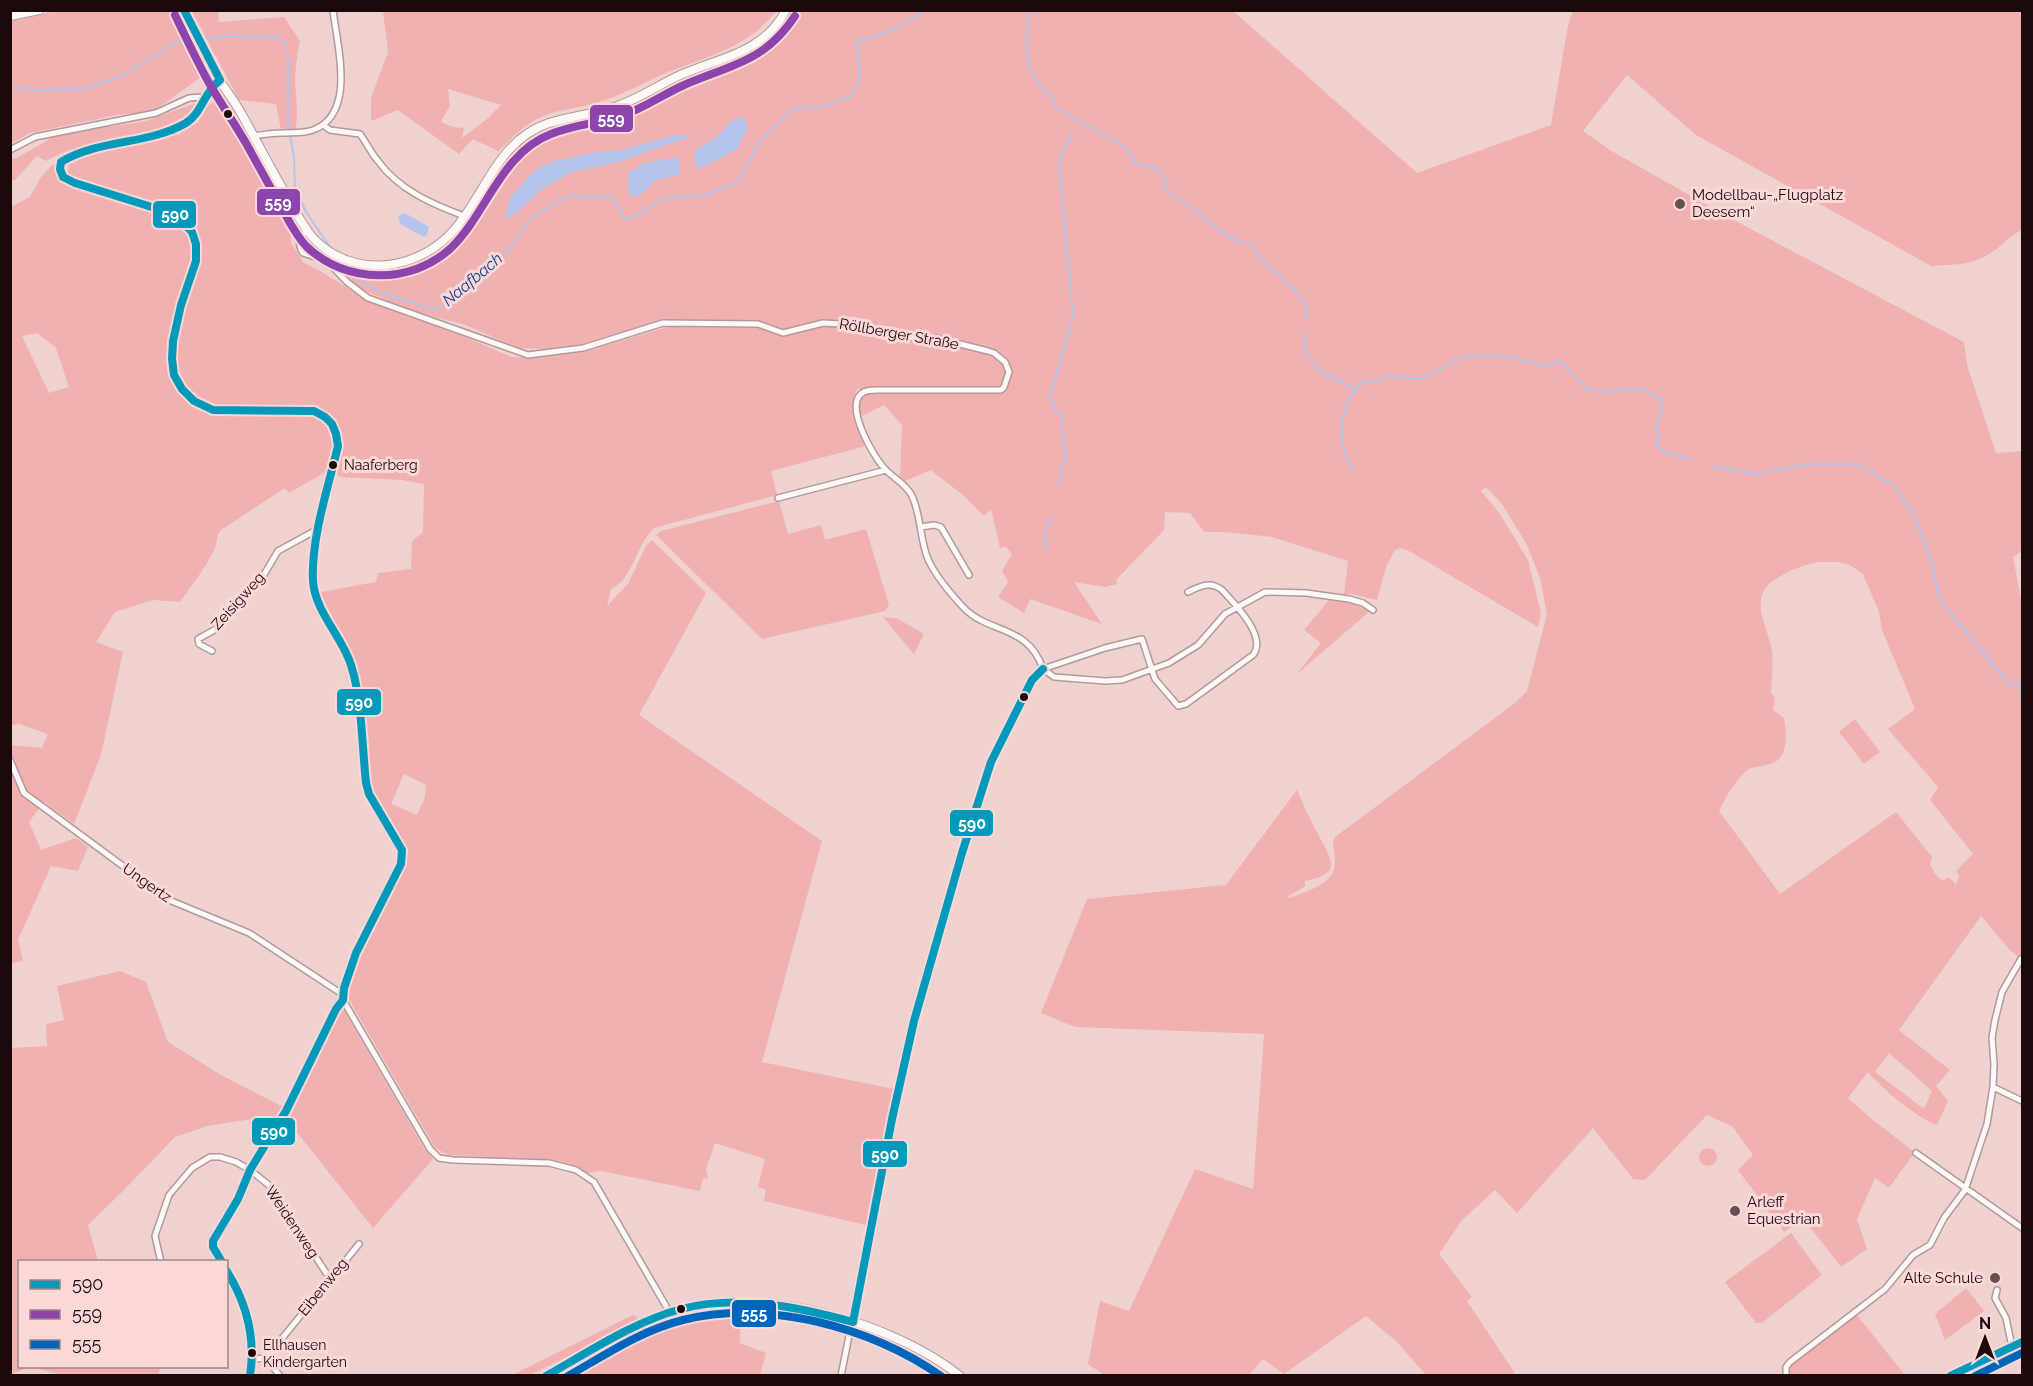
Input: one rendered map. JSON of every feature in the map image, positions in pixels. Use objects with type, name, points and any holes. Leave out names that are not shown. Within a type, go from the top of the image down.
[{"type":"main road","points":[[10,16],[39,10]]},
{"type":"street","points":[[184,10],[220,80],[308,230],[329,250],[341,256],[367,265],[381,266],[407,262],[433,250],[455,229],[503,156],[519,141],[543,125],[613,108],[638,98],[678,76],[735,56],[753,46],[769,32],[786,10]]},
{"type":"street","points":[[253,136],[312,131],[331,117],[340,96],[342,80],[333,10]]},
{"type":"street","points":[[338,47],[342,38]]},
{"type":"street","points":[[220,80],[203,97],[197,116],[186,124],[165,132],[78,153],[61,162],[60,169],[63,177],[75,183],[174,214],[183,220],[193,233],[197,256],[180,314],[171,356],[179,386],[191,400],[213,410],[314,411],[332,421],[338,435],[338,446],[320,528],[312,584],[350,661],[355,678],[369,794],[402,850],[401,864],[347,972],[342,997],[281,1119],[250,1170],[238,1199],[213,1241],[213,1247],[221,1260]]},
{"type":"street","points":[[10,150],[34,137],[156,113],[189,98],[203,97]]},
{"type":"street","points":[[323,125],[330,130],[360,134],[376,160],[394,179],[428,201],[464,216]]},
{"type":"street","name":"Röllberger Straße","points":[[308,230],[299,241],[299,247],[303,253],[327,261],[347,282],[368,298],[528,355],[583,348],[663,322],[758,324],[783,333],[823,322],[859,325],[901,337],[936,338],[994,353],[1005,362],[1009,372],[1004,387],[1000,390],[878,390],[861,393],[854,409],[867,440],[886,470],[903,483],[911,494],[921,527],[925,553],[951,594],[965,610],[1018,636],[1039,656],[1043,669]]},
{"type":"street","points":[[778,498],[886,470]]},
{"type":"street","points":[[921,527],[934,525],[941,527],[969,575]]},
{"type":"street","name":"Zeisigweg","points":[[212,651],[199,644],[198,639],[216,629],[230,610],[259,583],[278,550],[320,528]]},
{"type":"street","points":[[841,1376],[892,1119],[914,1021],[962,853],[991,762],[1032,680],[1043,669],[1105,648],[1142,639],[1155,679],[1178,706],[1186,704],[1253,655],[1257,646],[1251,624],[1217,586],[1203,585],[1188,592]]},
{"type":"street","points":[[1043,669],[1054,677],[1122,680],[1169,663],[1198,645],[1225,614],[1263,592],[1349,599],[1363,603],[1373,610]]},
{"type":"street","name":"Ungertz","points":[[10,760],[24,793],[169,900],[249,933],[342,997]]},
{"type":"street","points":[[1786,1376],[1786,1367],[1790,1362],[1885,1289],[1913,1256],[1930,1245],[1944,1218],[1965,1190],[1988,1124],[1993,1087],[1992,1038],[1995,1020],[2002,992],[2021,959]]},
{"type":"street","points":[[342,997],[426,1142],[439,1158],[549,1163],[576,1170],[594,1182],[670,1313]]},
{"type":"street","points":[[1993,1087],[2022,1101]]},
{"type":"street","points":[[1916,1153],[1965,1190],[2022,1228]]},
{"type":"street","name":"Weidenweg","points":[[161,1260],[155,1236],[169,1195],[192,1168],[210,1157],[220,1157],[250,1170],[270,1186],[330,1279]]},
{"type":"street","name":"Eibenweg","points":[[266,1358],[358,1244]]},
{"type":"street","points":[[228,1272],[238,1288],[250,1319],[254,1359],[250,1376]]},
{"type":"street","points":[[1997,1290],[1995,1298],[2006,1318],[2012,1347]]},
{"type":"street","points":[[545,1376],[646,1322],[670,1313],[699,1305],[754,1303],[789,1306],[882,1331],[913,1345],[960,1376]]},
{"type":"street","points":[[1949,1376],[2022,1342]]},
{"type":"street","points":[[254,1359],[266,1358],[280,1376]]},
{"type":"shaded area","points":[[383,10],[776,11],[753,34],[726,50],[608,99],[537,119],[498,151],[473,139],[459,154],[398,110],[371,121],[371,98],[388,52]],"holes":[[[448,89],[501,105],[462,138],[464,128],[453,127],[441,122],[450,105]]]},
{"type":"shaded area","points":[[56,11],[179,11],[211,70],[154,111],[117,115],[30,133],[11,144],[11,21]]},
{"type":"shaded area","points":[[192,11],[218,11],[219,22],[284,17],[300,41],[295,72],[297,113],[295,131],[281,130],[276,104],[239,100]]},
{"type":"shaded area","points":[[791,11],[1233,11],[1417,173],[1551,125],[1568,25],[1573,11],[2022,11],[2022,230],[1987,255],[1972,262],[1931,266],[1696,135],[1627,75],[1583,131],[1610,150],[1728,217],[1964,342],[1967,365],[1996,453],[2022,451],[2022,551],[2013,557],[2022,604],[2022,956],[2021,959],[2010,950],[1981,916],[1899,1030],[1950,1070],[1936,1086],[1948,1101],[1937,1125],[1900,1102],[1868,1072],[1848,1098],[1917,1154],[1912,1156],[1889,1188],[1875,1178],[1857,1219],[1867,1249],[1841,1267],[1803,1218],[1784,1232],[1738,1170],[1753,1155],[1732,1126],[1707,1115],[1645,1180],[1633,1179],[1593,1128],[1517,1213],[1495,1190],[1462,1220],[1439,1254],[1472,1297],[1467,1301],[1516,1375],[1426,1375],[1396,1341],[1366,1316],[1284,1374],[1263,1359],[1248,1376],[1104,1375],[1088,1364],[1100,1301],[1129,1311],[1195,1169],[1253,1189],[1264,1034],[1075,1027],[1041,1013],[1087,899],[1226,885],[1297,790],[1331,864],[1326,874],[1305,881],[1305,886],[1287,897],[1290,898],[1312,889],[1326,881],[1334,868],[1335,837],[1515,703],[1527,691],[1547,614],[1540,578],[1527,545],[1502,504],[1486,487],[1481,491],[1500,514],[1528,560],[1541,613],[1538,627],[1401,548],[1395,550],[1386,567],[1377,600],[1351,594],[1344,595],[1348,561],[1272,537],[1204,532],[1190,513],[1165,512],[1164,530],[1116,580],[1117,584],[1105,587],[1074,582],[1102,624],[1030,599],[1024,613],[998,597],[1008,582],[1002,571],[1012,554],[1005,546],[1000,548],[991,509],[984,516],[964,496],[931,470],[905,481],[900,476],[902,425],[884,405],[858,418],[855,409],[861,392],[859,387],[852,409],[866,446],[771,471],[777,495],[654,528],[643,543],[625,577],[611,589],[607,606],[628,584],[646,546],[652,540],[706,593],[639,715],[822,841],[762,1062],[894,1089],[866,1225],[764,1201],[766,1190],[758,1187],[765,1159],[715,1143],[706,1169],[708,1179],[703,1178],[700,1191],[601,1171],[587,1173],[553,1160],[448,1155],[435,1148],[348,998],[349,980],[355,960],[390,894],[405,857],[404,843],[382,811],[370,788],[362,694],[355,663],[320,592],[376,582],[378,573],[411,569],[412,541],[423,532],[424,484],[402,480],[341,477],[329,470],[289,493],[285,488],[221,530],[209,559],[180,602],[153,600],[115,612],[96,642],[123,652],[101,755],[74,824],[44,802],[29,822],[41,850],[76,838],[88,847],[78,871],[51,866],[18,940],[23,961],[11,963],[10,745],[42,748],[48,734],[20,724],[11,725],[11,207],[30,197],[41,177],[53,164],[69,172],[68,163],[73,159],[179,134],[198,122],[208,106],[220,98],[291,225],[291,243],[304,263],[371,303],[450,330],[511,357],[532,358],[583,352],[671,326],[670,318],[581,344],[545,349],[519,348],[463,324],[418,313],[360,289],[322,254],[309,253],[305,250],[302,241],[310,239],[336,259],[367,268],[399,267],[431,257],[443,250],[459,234],[472,216],[483,191],[497,170],[514,150],[527,140],[558,125],[622,109],[679,82],[742,57],[756,49],[780,27]],"holes":[[[676,135],[689,136],[615,163],[571,172],[539,191],[521,209],[550,162],[591,153],[621,150]],[[714,139],[696,169],[695,150]],[[680,157],[680,174],[655,181]],[[37,333],[56,348],[69,387],[49,393],[22,336]],[[1818,562],[1838,562],[1850,565],[1863,574],[1879,612],[1882,630],[1915,709],[1888,729],[1938,787],[1930,800],[1973,854],[1956,871],[1959,876],[1956,885],[1949,877],[1943,881],[1935,874],[1930,864],[1932,857],[1896,812],[1780,894],[1719,811],[1731,788],[1744,773],[1751,768],[1774,763],[1785,747],[1784,718],[1773,710],[1775,698],[1771,692],[1772,652],[1762,617],[1761,599],[1769,584],[1798,568]],[[404,774],[426,785],[425,797],[417,815],[391,804]],[[1889,1053],[1932,1091],[1924,1109],[1875,1072]]]},
{"type":"shaded area","points":[[196,103],[196,107],[182,117],[151,131],[83,146],[46,161],[37,156],[15,180],[11,180],[10,159],[17,158],[56,135],[146,121]]},
{"type":"shaded area","points":[[779,501],[788,534],[821,525],[825,540],[866,529],[889,605],[885,611],[762,639],[656,535],[661,531]]},
{"type":"shaded area","points":[[1330,599],[1350,602],[1370,611],[1296,675],[1321,643],[1304,630]]},
{"type":"shaded area","points":[[883,617],[898,619],[924,634],[914,654]]},
{"type":"shaded area","points":[[1855,719],[1880,752],[1864,764],[1839,732]]},
{"type":"shaded area","points":[[120,971],[146,982],[168,1042],[221,1075],[283,1107],[269,1127],[252,1119],[207,1126],[175,1137],[88,1225],[98,1260],[18,1260],[18,1368],[161,1368],[158,1375],[80,1377],[26,1369],[11,1375],[11,1048],[47,1046],[46,1024],[64,1020],[57,986]]},
{"type":"shaded area","points":[[344,1010],[424,1148],[433,1159],[373,1228],[287,1120],[339,1011]]},
{"type":"shaded area","points":[[1708,1148],[1714,1151],[1717,1157],[1714,1163],[1708,1166],[1702,1163],[1699,1157],[1702,1151]]},
{"type":"shaded area","points":[[1791,1233],[1822,1275],[1762,1323],[1756,1323],[1725,1282]]},
{"type":"shaded area","points":[[1966,1288],[1984,1311],[1945,1340],[1935,1314]]},
{"type":"shaded area","points":[[740,1308],[740,1343],[766,1353],[760,1375],[551,1376],[648,1325],[671,1316],[695,1311]]},
{"type":"shaded area","points":[[1856,1314],[1905,1375],[1788,1376],[1789,1367]]},
{"type":"shaded area","points":[[633,1315],[642,1320],[530,1375],[510,1376]]},
{"type":"water","points":[[744,117],[748,128],[737,149],[696,169],[695,150],[714,139],[732,121]]},
{"type":"water","points":[[676,135],[692,136],[615,163],[571,172],[539,191],[521,209],[504,220],[511,196],[535,170],[550,162],[591,153],[621,150]]},
{"type":"water","points":[[680,157],[680,174],[655,181],[639,196],[629,195],[628,173],[644,163]]},
{"type":"water","points":[[405,213],[429,227],[427,235],[424,237],[400,224],[398,216]]},
{"type":"waterway","name":"Naafbach","points":[[338,260],[347,271],[369,286],[436,310],[510,248],[532,217],[568,196],[613,197],[625,220],[647,210],[660,199],[705,195],[739,182],[758,143],[791,110],[822,106],[849,97],[860,80],[857,42],[895,29],[927,10]]},
{"type":"waterway","points":[[1029,10],[1027,53],[1030,69],[1055,107],[1119,143],[1129,151],[1134,162],[1159,170],[1164,178],[1163,185],[1168,191],[1231,238],[1255,245],[1257,255],[1296,291],[1308,308],[1306,317]]},
{"type":"waterway","name":"Naafbach","points":[[202,39],[227,36],[277,37],[286,44],[288,122],[294,158],[295,187],[306,212],[330,247]]},
{"type":"waterway","name":"Naafbach","points":[[10,87],[39,90],[81,89],[120,77],[178,41],[196,39]]},
{"type":"waterway","points":[[1058,484],[1066,460],[1062,418],[1060,412],[1055,411],[1050,398],[1075,309],[1072,306],[1059,160],[1072,132]]},
{"type":"waterway","points":[[1304,334],[1305,352],[1321,372],[1356,389],[1363,382],[1379,381],[1389,375],[1426,377],[1455,361],[1477,355],[1509,357],[1550,366],[1558,360],[1588,390],[1605,392],[1639,389],[1660,398],[1663,407],[1655,430],[1659,434],[1659,440],[1655,444],[1664,452],[1690,459]]},
{"type":"waterway","points":[[1354,469],[1345,454],[1342,427],[1345,409],[1356,389]]},
{"type":"waterway","points":[[1712,466],[1756,474],[1807,464],[1858,464],[1894,486],[1912,511],[1929,553],[1940,600],[2008,683],[2020,685],[2022,705]]},
{"type":"waterway","points":[[1048,551],[1044,545],[1050,517]]},
{"type":"transit line","name":"590","points":[[184,10],[220,80]]},
{"type":"transit line","name":"559","points":[[175,15],[209,83],[247,145],[292,227],[303,242],[323,259],[340,268],[379,275],[398,274],[417,269],[435,260],[451,248],[464,234],[507,169],[534,143],[559,131],[629,113],[682,86],[744,61],[771,44],[795,16]]},
{"type":"transit line","name":"590","points":[[220,80],[210,90],[196,114],[186,123],[156,135],[91,149],[61,162],[60,169],[63,177],[75,183],[174,214],[192,232],[196,244],[196,261],[181,305],[173,341],[172,359],[174,375],[182,389],[194,401],[213,410],[314,411],[332,424],[336,434],[338,446],[317,530],[313,581],[319,603],[347,654],[355,678],[369,794],[402,850],[401,864],[356,953],[344,988],[343,1000]]},
{"type":"transit line","name":"590","points":[[853,1322],[892,1119],[914,1021],[962,853],[991,762],[1032,680],[1043,669]]},
{"type":"transit line","name":"590","points":[[221,1260],[213,1247],[213,1241],[238,1199],[250,1170],[286,1111],[336,1009],[343,1000]]},
{"type":"transit line","name":"590","points":[[228,1273],[244,1308],[251,1334],[250,1376]]},
{"type":"transit line","name":"590","points":[[546,1376],[612,1338],[646,1322],[681,1309],[702,1305],[768,1304],[853,1322]]},
{"type":"transit line","name":"555","points":[[568,1376],[624,1344],[668,1324],[716,1314],[749,1313],[783,1316],[851,1331],[883,1344],[941,1376]]},
{"type":"transit line","name":"590","points":[[1950,1376],[2022,1342]]},
{"type":"transit line","name":"555","points":[[1975,1376],[2022,1353]]},
{"type":"place","name":"Modellbau-„Flugplatz Deesem“","points":[[1680,204]]},
{"type":"place","name":"Naaferberg","points":[[333,465]]},
{"type":"place","name":"Arleff Equestrian","points":[[1735,1211]]},
{"type":"place","name":"Alte Schule","points":[[1995,1278]]},
{"type":"place","name":"Ellhausen Kindergarten","points":[[252,1353]]}]
